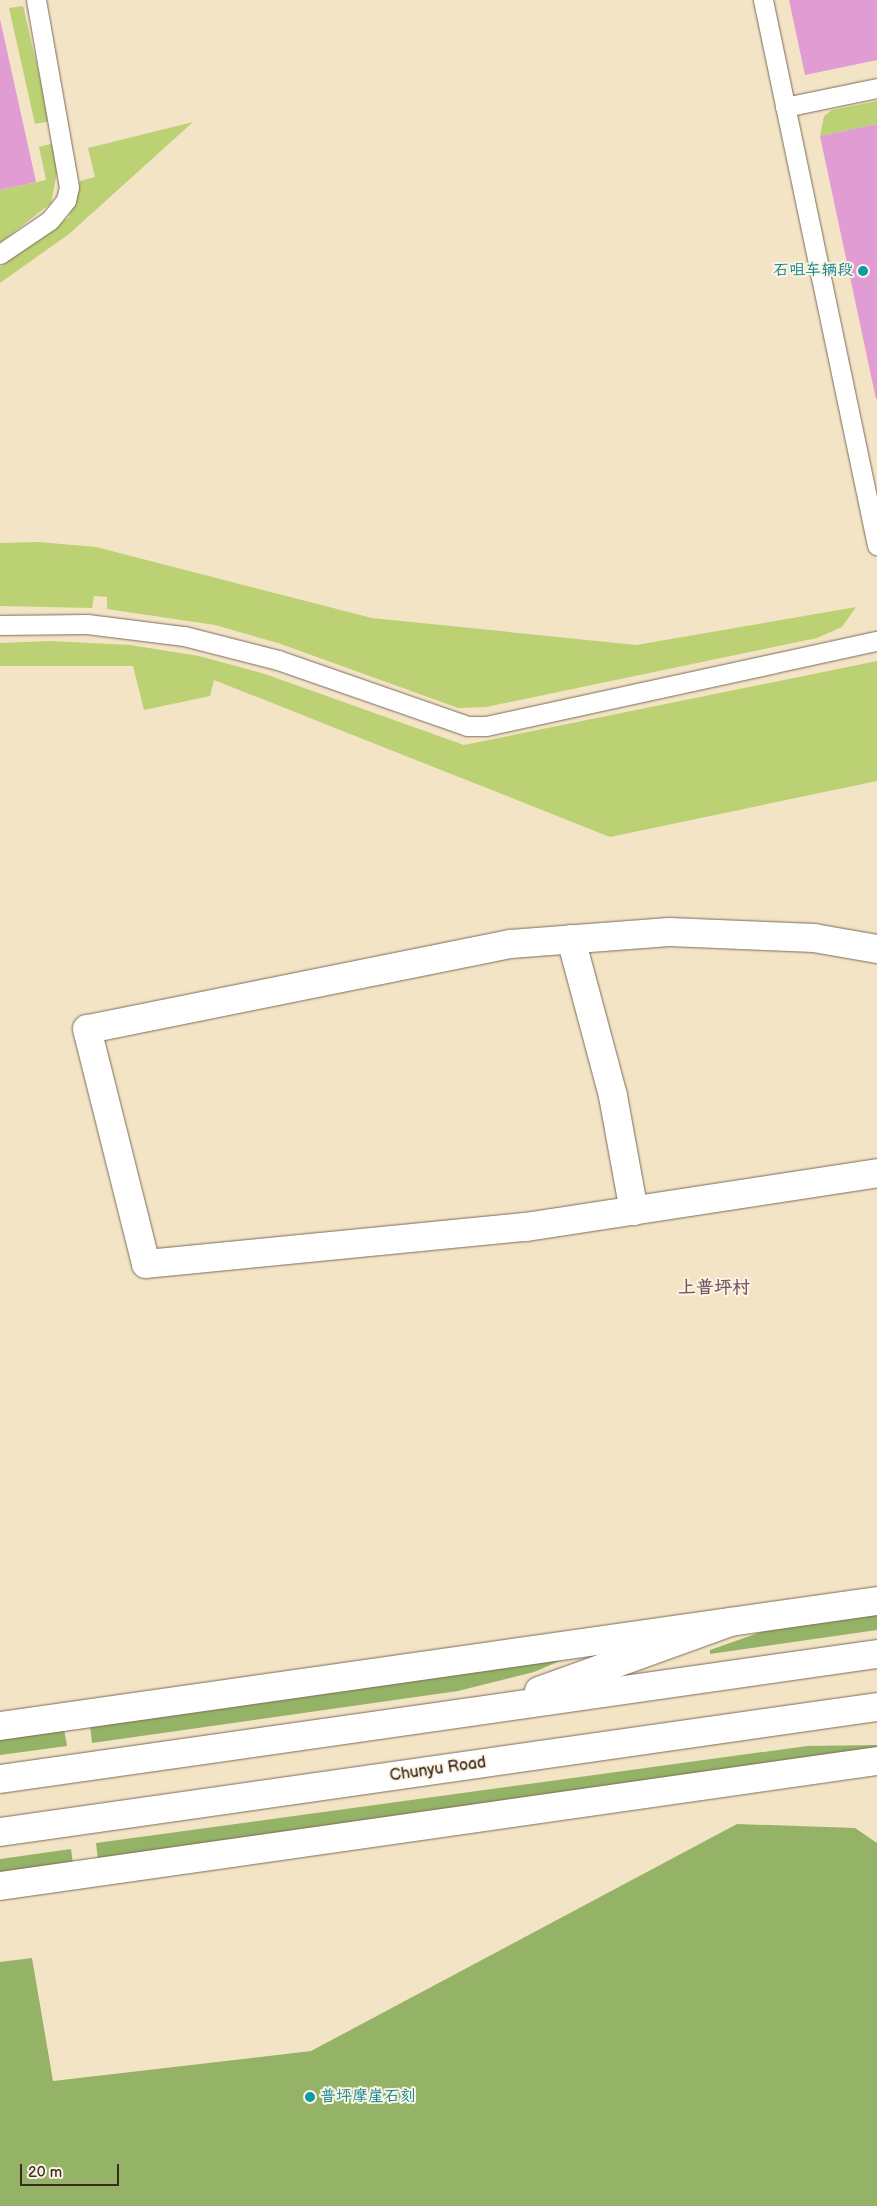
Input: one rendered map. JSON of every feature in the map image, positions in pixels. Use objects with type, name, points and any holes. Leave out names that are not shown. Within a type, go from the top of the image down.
[{"type":"street","points":[[877,948],[814,938],[669,932],[510,944],[87,1028],[146,1264],[526,1228],[877,1173]]},
{"type":"street","points":[[571,939],[613,1096],[634,1211]]},
{"type":"street","points":[[0,1726],[877,1601]]},
{"type":"street","points":[[484,1710],[731,1622]]},
{"type":"street","points":[[0,1779],[877,1654]]},
{"type":"street","name":"Chunyu Road","points":[[0,1832],[877,1708]]},
{"type":"street","points":[[0,1886],[877,1761]]},
{"type":"lane","points":[[0,254],[50,220],[66,200],[69,187],[36,0]]},
{"type":"lane","points":[[762,0],[877,545]]},
{"type":"lane","points":[[785,107],[877,88]]},
{"type":"lane","points":[[0,625],[87,624],[193,638],[278,660],[467,726],[486,726],[877,641]]},
{"type":"green space","points":[[23,6],[50,121],[35,124],[9,8]]},
{"type":"green space","points":[[877,101],[877,124],[820,136],[824,116],[832,110]]},
{"type":"green space","points":[[193,122],[69,234],[0,283],[0,267],[69,217],[80,181],[95,177],[88,148]]},
{"type":"green space","points":[[54,143],[57,173],[51,203],[0,243],[0,190],[46,180],[39,147]]},
{"type":"green space","points":[[38,542],[96,547],[372,618],[636,645],[856,607],[842,627],[817,638],[486,707],[458,708],[278,643],[215,625],[107,609],[107,597],[94,596],[92,608],[0,606],[0,543]]},
{"type":"green space","points":[[51,641],[130,645],[199,656],[265,674],[464,745],[877,661],[877,781],[610,837],[214,680],[210,696],[144,710],[133,666],[0,666],[0,643]]},
{"type":"green space","points":[[877,1612],[877,1630],[710,1654],[710,1650],[778,1626]]},
{"type":"green space","points":[[561,1656],[562,1660],[534,1672],[458,1691],[92,1743],[90,1725]]},
{"type":"green space","points":[[64,1729],[67,1746],[0,1755],[0,1737]]},
{"type":"green space","points":[[877,1745],[877,1751],[98,1860],[96,1843],[807,1746]]},
{"type":"green space","points":[[737,1824],[855,1828],[877,1843],[877,2206],[0,2206],[0,1962],[32,1958],[53,2081],[311,2051]]},
{"type":"green space","points":[[71,1849],[73,1864],[0,1875],[0,1859]]},
{"type":"building","points":[[789,0],[877,0],[877,60],[805,75]]},
{"type":"building","points":[[0,19],[36,182],[0,190]]},
{"type":"building","name":"石咀车辆段","points":[[877,124],[877,399],[876,399],[820,136]]},
{"type":"place","name":"石咀车辆段","points":[[863,271]]},
{"type":"place","name":"普坪摩崖石刻","points":[[310,2097]]},
{"type":"district","name":"上普坪村","points":[[714,1288]]}]
